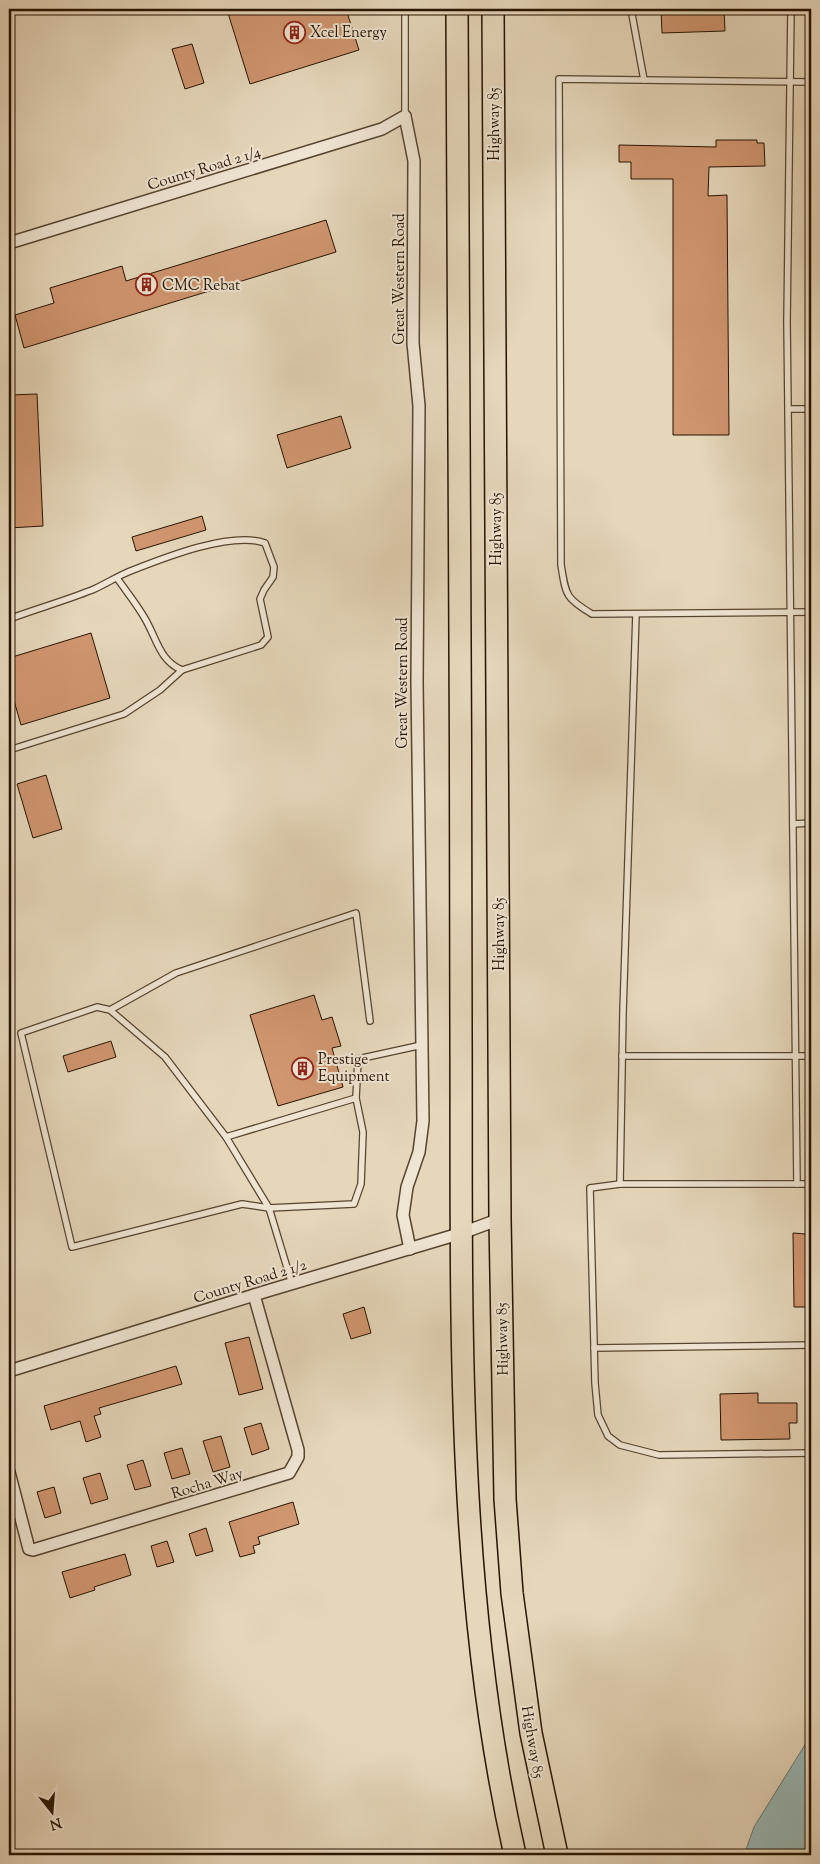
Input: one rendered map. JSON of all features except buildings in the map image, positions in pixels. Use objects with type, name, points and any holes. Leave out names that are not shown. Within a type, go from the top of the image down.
[{"type":"highway","points":[[457,9],[463,1364],[471,1559],[480,1659],[498,1778],[515,1855]]},
{"type":"highway","name":"Highway 85","points":[[493,9],[500,1218],[505,1500],[509,1558],[531,1733],[557,1855]]},
{"type":"street","name":"County Road 2 1/4","points":[[9,243],[382,129],[405,116]]},
{"type":"street","name":"Great Western Road","points":[[405,116],[414,161],[413,343],[420,406],[416,682],[423,1121],[419,1152],[408,1187],[403,1215],[410,1249]]},
{"type":"street","name":"County Road 2 1/2","points":[[9,1372],[254,1295],[462,1233],[500,1218]]},
{"type":"street","name":"Rocha Way","points":[[9,1472],[29,1549],[34,1550],[289,1473],[298,1457],[298,1450],[254,1295]]},
{"type":"lane","points":[[405,116],[406,9]]},
{"type":"lane","points":[[631,9],[644,80]]},
{"type":"lane","points":[[791,9],[787,322],[797,1184]]},
{"type":"lane","points":[[811,82],[559,79],[562,573],[565,589],[571,601],[592,614],[811,612]]},
{"type":"lane","points":[[789,409],[811,409]]},
{"type":"lane","points":[[9,619],[93,589],[132,570],[221,541],[255,539],[265,543],[274,567],[273,577],[260,599],[269,633],[267,641],[182,670],[160,690],[124,714],[9,750]]},
{"type":"lane","points":[[117,578],[144,617],[163,656],[172,666],[182,670]]},
{"type":"lane","points":[[620,1184],[622,1056],[636,614]]},
{"type":"lane","points":[[793,824],[811,824]]},
{"type":"lane","points":[[110,1010],[176,973],[356,913],[370,1021]]},
{"type":"lane","points":[[292,1284],[269,1208],[226,1137],[166,1057],[110,1010],[97,1007],[21,1034],[72,1247],[242,1204],[269,1208],[354,1204],[361,1184],[364,1132],[356,1098],[358,1059],[422,1045]]},
{"type":"lane","points":[[622,1056],[811,1056]]},
{"type":"lane","points":[[226,1137],[356,1098]]},
{"type":"lane","points":[[811,1184],[620,1184],[590,1188],[594,1348],[598,1415],[608,1436],[620,1445],[659,1455],[811,1453]]},
{"type":"lane","points":[[594,1348],[811,1345]]},
{"type":"water","points":[[811,1735],[811,1855],[744,1855],[754,1827]]},
{"type":"place","name":"Xcel Energy","points":[[294,32]]},
{"type":"place","name":"CMC Rebat","points":[[146,285]]},
{"type":"place","name":"Prestige Equipment","points":[[302,1068]]}]
